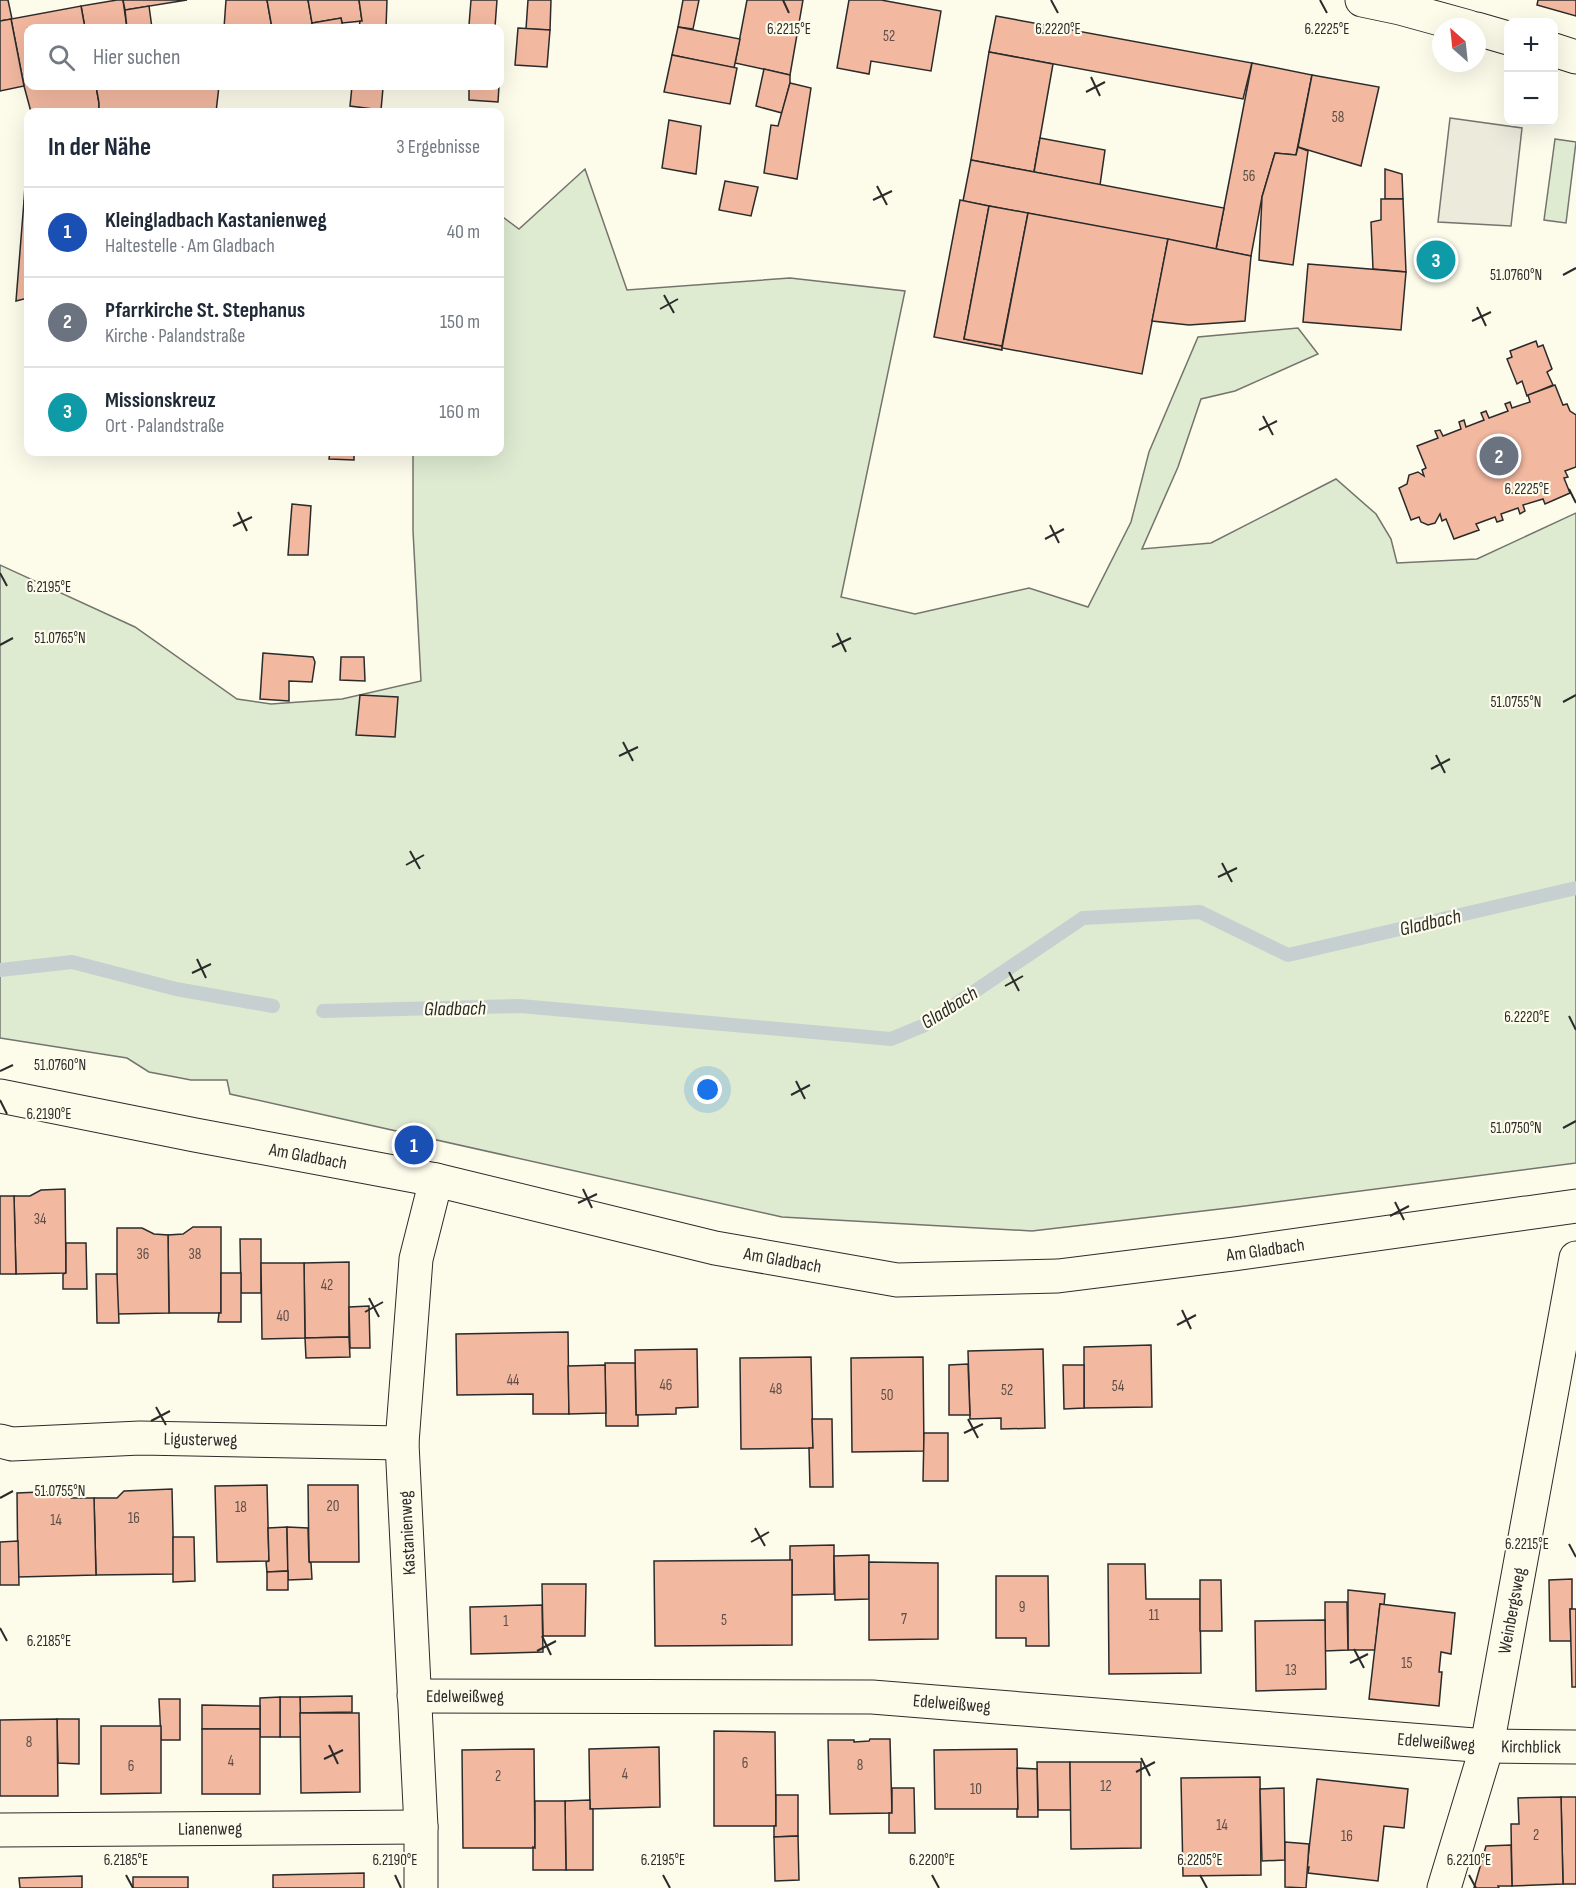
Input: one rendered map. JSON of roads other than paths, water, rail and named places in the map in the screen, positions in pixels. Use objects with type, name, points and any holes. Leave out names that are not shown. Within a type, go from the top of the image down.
[{"type":"street","points":[[1362,0],[1402,4],[1443,18]]},
{"type":"street","points":[[1486,32],[1504,37]]},
{"type":"street","points":[[1558,51],[1576,57]]},
{"type":"street","name":"Am Gladbach","points":[[0,1096],[436,1180],[715,1248],[897,1280],[1058,1276],[1576,1206]]},
{"type":"street","name":"Kastanienweg","points":[[421,1888],[421,1827],[402,1443],[416,1259],[436,1180]]},
{"type":"street","name":"Weinbergsweg","points":[[1444,1888],[1487,1746],[1576,1258]]},
{"type":"street","name":"Ligusterweg","points":[[0,1441],[12,1444],[141,1438],[402,1443]]},
{"type":"street","name":"Edelweißweg","points":[[414,1696],[872,1697],[1487,1746]]},
{"type":"street","name":"Kirchblick","points":[[1487,1746],[1576,1747]]},
{"type":"street","name":"Lianenweg","points":[[0,1830],[421,1827]]},
{"type":"waterway","name":"Gladbach","points":[[323,1011],[520,1006],[891,1039],[925,1025],[1083,918],[1200,912],[1288,955],[1576,888]]},
{"type":"waterway","name":"Gladbach","points":[[0,970],[72,962],[176,989],[273,1006]]},
{"type":"place","name":"Missionskreuz","points":[[1436,260]]},
{"type":"place","name":"Pfarrkirche St. Stephanus","points":[[1499,456]]},
{"type":"place","name":"Kleingladbach Kastanienweg","points":[[414,1145]]}]
